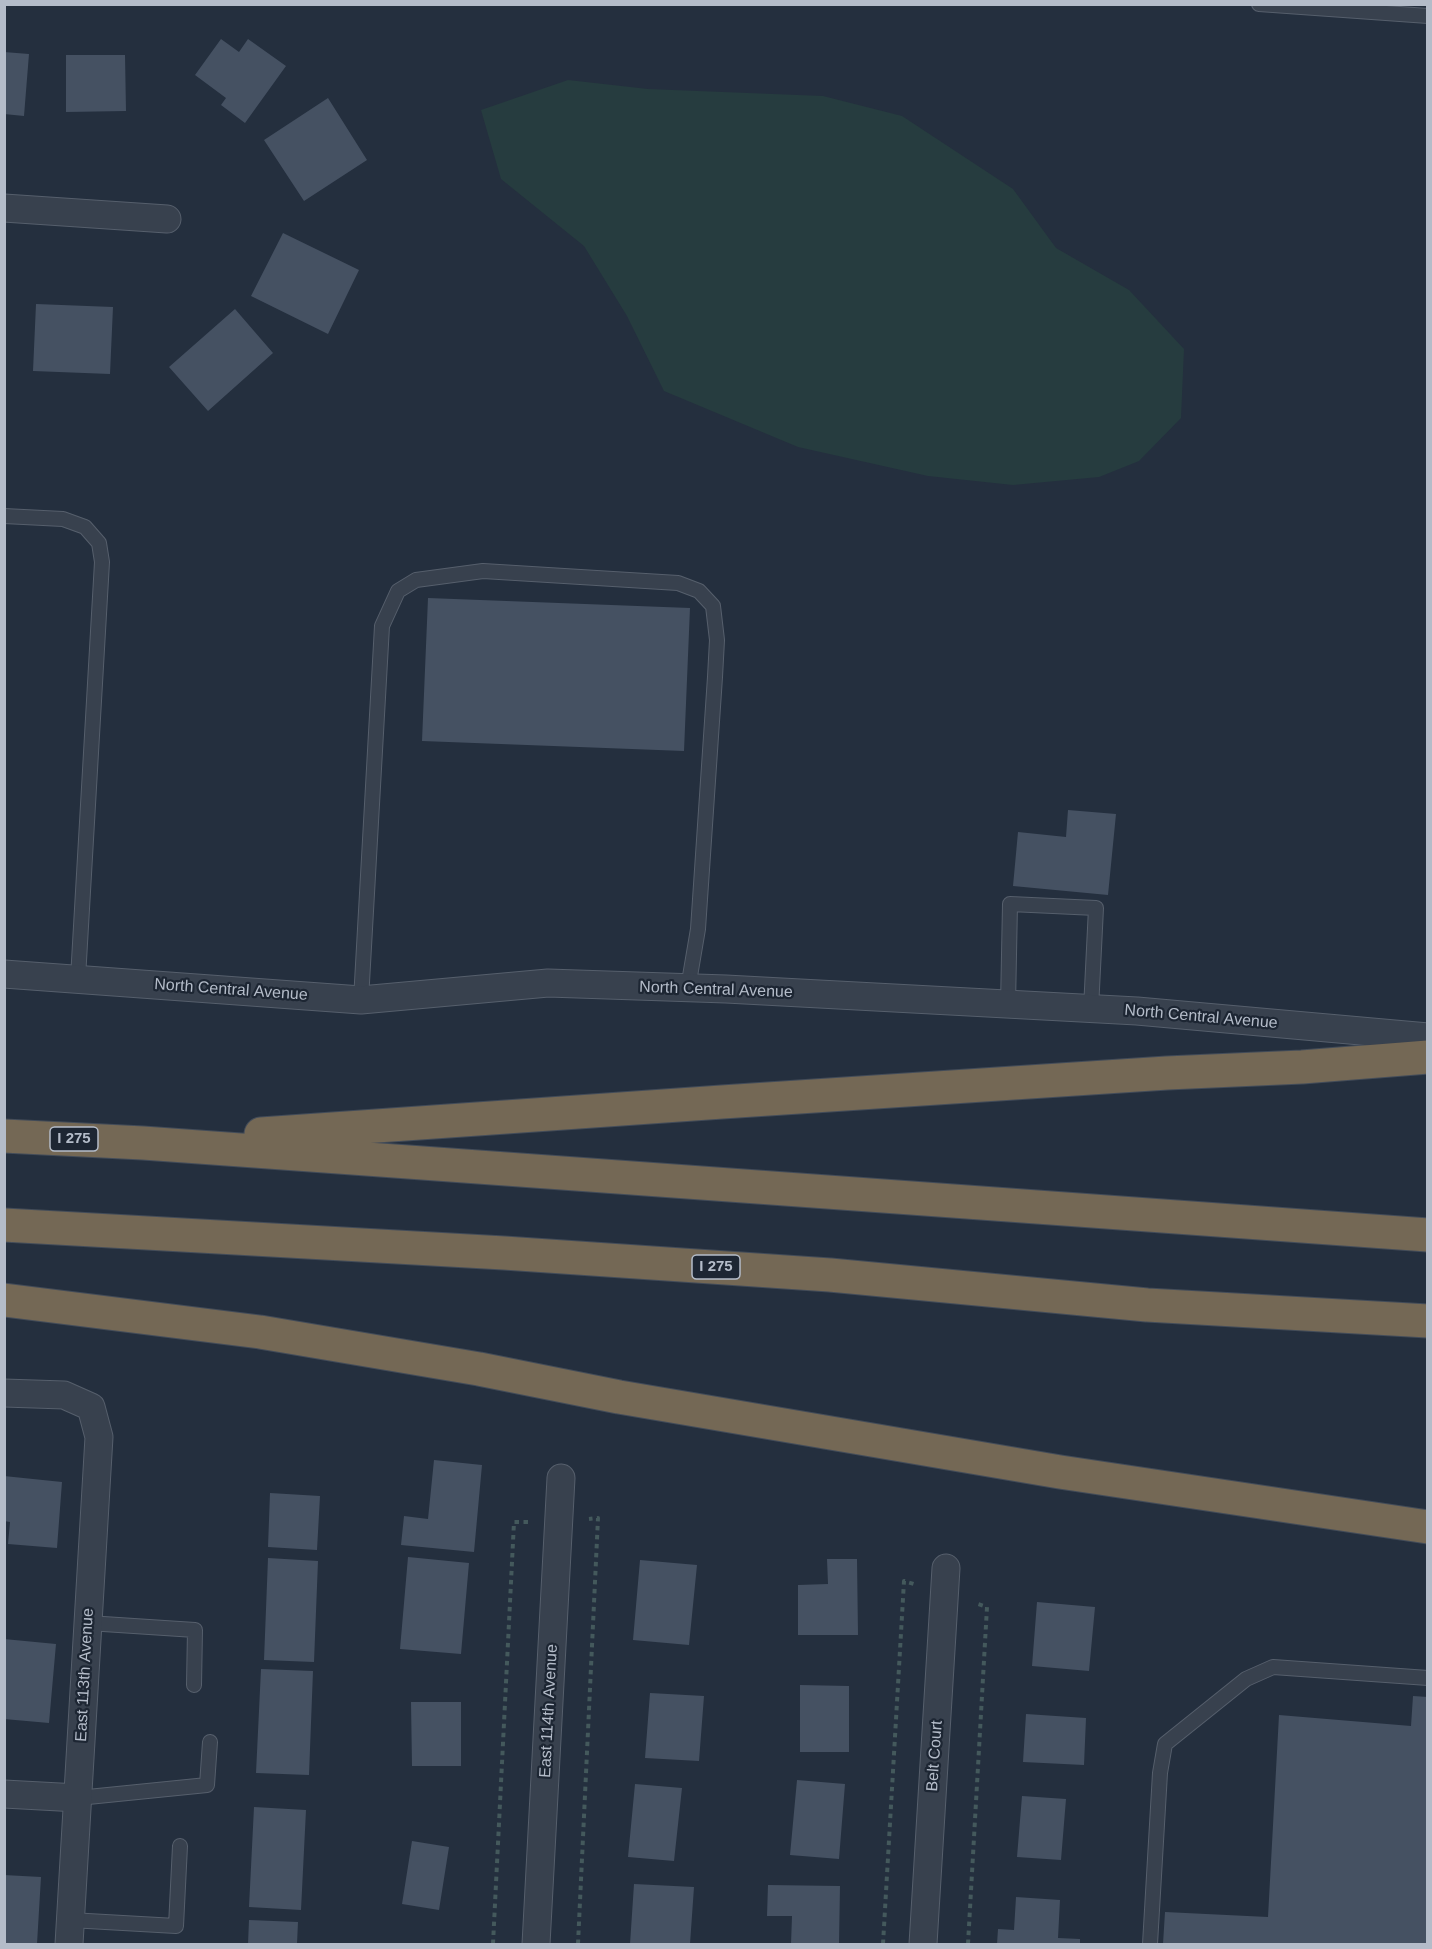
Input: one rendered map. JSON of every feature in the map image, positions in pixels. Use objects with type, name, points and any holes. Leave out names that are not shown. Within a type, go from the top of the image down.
[{"type":"highway","points":[[142,1143],[722,1102],[1167,1073],[1302,1067],[1428,1057]]},
{"type":"highway","name":"I 275","points":[[4,1136],[142,1143],[1428,1236]]},
{"type":"highway","name":"I 275","points":[[4,1225],[795,1272],[1147,1305],[1428,1321]]},
{"type":"highway","points":[[4,1300],[260,1332],[479,1369],[619,1397],[1060,1472],[1428,1527]]},
{"type":"street","points":[[4,208],[167,219]]},
{"type":"street","name":"North Central Avenue","points":[[4,974],[361,1000],[548,984],[726,989],[1091,1009],[1428,1037]]},
{"type":"street","name":"East 113th Avenue","points":[[4,1394],[64,1395],[91,1407],[99,1437],[69,1932]]},
{"type":"street","name":"East 114th Avenue","points":[[536,1944],[561,1478]]},
{"type":"street","name":"Belt Court","points":[[923,1944],[946,1581]]},
{"type":"street","points":[[4,1794],[78,1798]]},
{"type":"lane","points":[[1259,4],[1428,16]]},
{"type":"lane","points":[[4,516],[63,519],[85,527],[99,543],[102,562],[78,978]]},
{"type":"lane","points":[[361,1000],[382,626],[398,591],[416,580],[483,572],[678,583],[699,591],[713,606],[717,640],[715,689],[698,928],[688,988]]},
{"type":"lane","points":[[1008,1005],[1010,904],[1096,908],[1091,1009]]},
{"type":"lane","points":[[88,1623],[195,1630],[194,1685]]},
{"type":"lane","points":[[1150,1944],[1160,1773],[1165,1744],[1246,1679],[1272,1667],[1428,1678]]},
{"type":"lane","points":[[78,1798],[207,1785],[210,1742]]},
{"type":"lane","points":[[69,1932],[176,1926],[180,1846]]},
{"type":"path","points":[[493,1944],[514,1521],[559,1522],[598,1518],[578,1944]]},
{"type":"path","points":[[883,1944],[904,1581],[946,1581],[987,1607],[968,1944]]},
{"type":"green space","points":[[568,80],[648,89],[823,96],[902,116],[1013,189],[1056,248],[1129,290],[1184,349],[1181,418],[1139,461],[1099,477],[1013,485],[928,476],[798,447],[664,391],[627,316],[584,246],[501,179],[481,110]]},
{"type":"building","points":[[221,39],[239,52],[248,39],[286,66],[245,123],[221,105],[226,98],[195,75]]},
{"type":"building","points":[[4,52],[29,54],[24,116],[4,114]]},
{"type":"building","points":[[66,55],[125,55],[126,111],[66,112]]},
{"type":"building","points":[[328,98],[367,160],[304,201],[264,140]]},
{"type":"building","points":[[283,233],[359,270],[328,334],[251,296]]},
{"type":"building","points":[[36,304],[113,307],[110,374],[33,371]]},
{"type":"building","points":[[235,309],[273,353],[208,411],[169,367]]},
{"type":"building","points":[[428,598],[690,608],[684,751],[422,741]]},
{"type":"building","points":[[1068,810],[1116,814],[1108,895],[1013,886],[1018,832],[1066,837]]},
{"type":"building","points":[[434,1460],[482,1465],[474,1552],[401,1545],[404,1516],[428,1519]]},
{"type":"building","points":[[4,1476],[62,1482],[57,1548],[8,1544],[10,1522],[4,1521]]},
{"type":"building","points":[[270,1493],[320,1496],[317,1550],[268,1547]]},
{"type":"building","points":[[408,1557],[469,1563],[461,1654],[400,1649]]},
{"type":"building","points":[[268,1558],[318,1561],[314,1662],[264,1660]]},
{"type":"building","points":[[827,1559],[857,1559],[858,1635],[798,1635],[798,1585],[828,1584]]},
{"type":"building","points":[[640,1560],[697,1565],[689,1645],[633,1640]]},
{"type":"building","points":[[1037,1602],[1095,1607],[1089,1671],[1032,1666]]},
{"type":"building","points":[[4,1639],[56,1644],[49,1723],[4,1719]]},
{"type":"building","points":[[261,1669],[313,1671],[309,1775],[256,1773]]},
{"type":"building","points":[[800,1685],[849,1686],[849,1752],[800,1752]]},
{"type":"building","points":[[650,1693],[704,1696],[699,1761],[645,1758]]},
{"type":"building","points":[[1413,1696],[1428,1697],[1428,1944],[1163,1944],[1165,1912],[1268,1917],[1279,1715],[1411,1726]]},
{"type":"building","points":[[411,1702],[461,1702],[461,1766],[412,1766]]},
{"type":"building","points":[[1026,1714],[1086,1718],[1084,1765],[1023,1762]]},
{"type":"building","points":[[797,1780],[845,1784],[839,1859],[790,1855]]},
{"type":"building","points":[[635,1784],[682,1788],[674,1861],[628,1857]]},
{"type":"building","points":[[1022,1796],[1066,1799],[1061,1860],[1017,1857]]},
{"type":"building","points":[[254,1807],[306,1810],[301,1910],[249,1907]]},
{"type":"building","points":[[412,1841],[449,1847],[439,1910],[402,1904]]},
{"type":"building","points":[[4,1875],[41,1877],[37,1944],[4,1944]]},
{"type":"building","points":[[634,1884],[694,1887],[690,1944],[630,1944]]},
{"type":"building","points":[[768,1885],[840,1886],[839,1944],[791,1944],[792,1916],[767,1916]]},
{"type":"building","points":[[1016,1897],[1060,1900],[1058,1938],[1080,1939],[1080,1944],[997,1944],[998,1929],[1014,1930]]},
{"type":"building","points":[[249,1920],[298,1922],[297,1944],[248,1944]]}]
